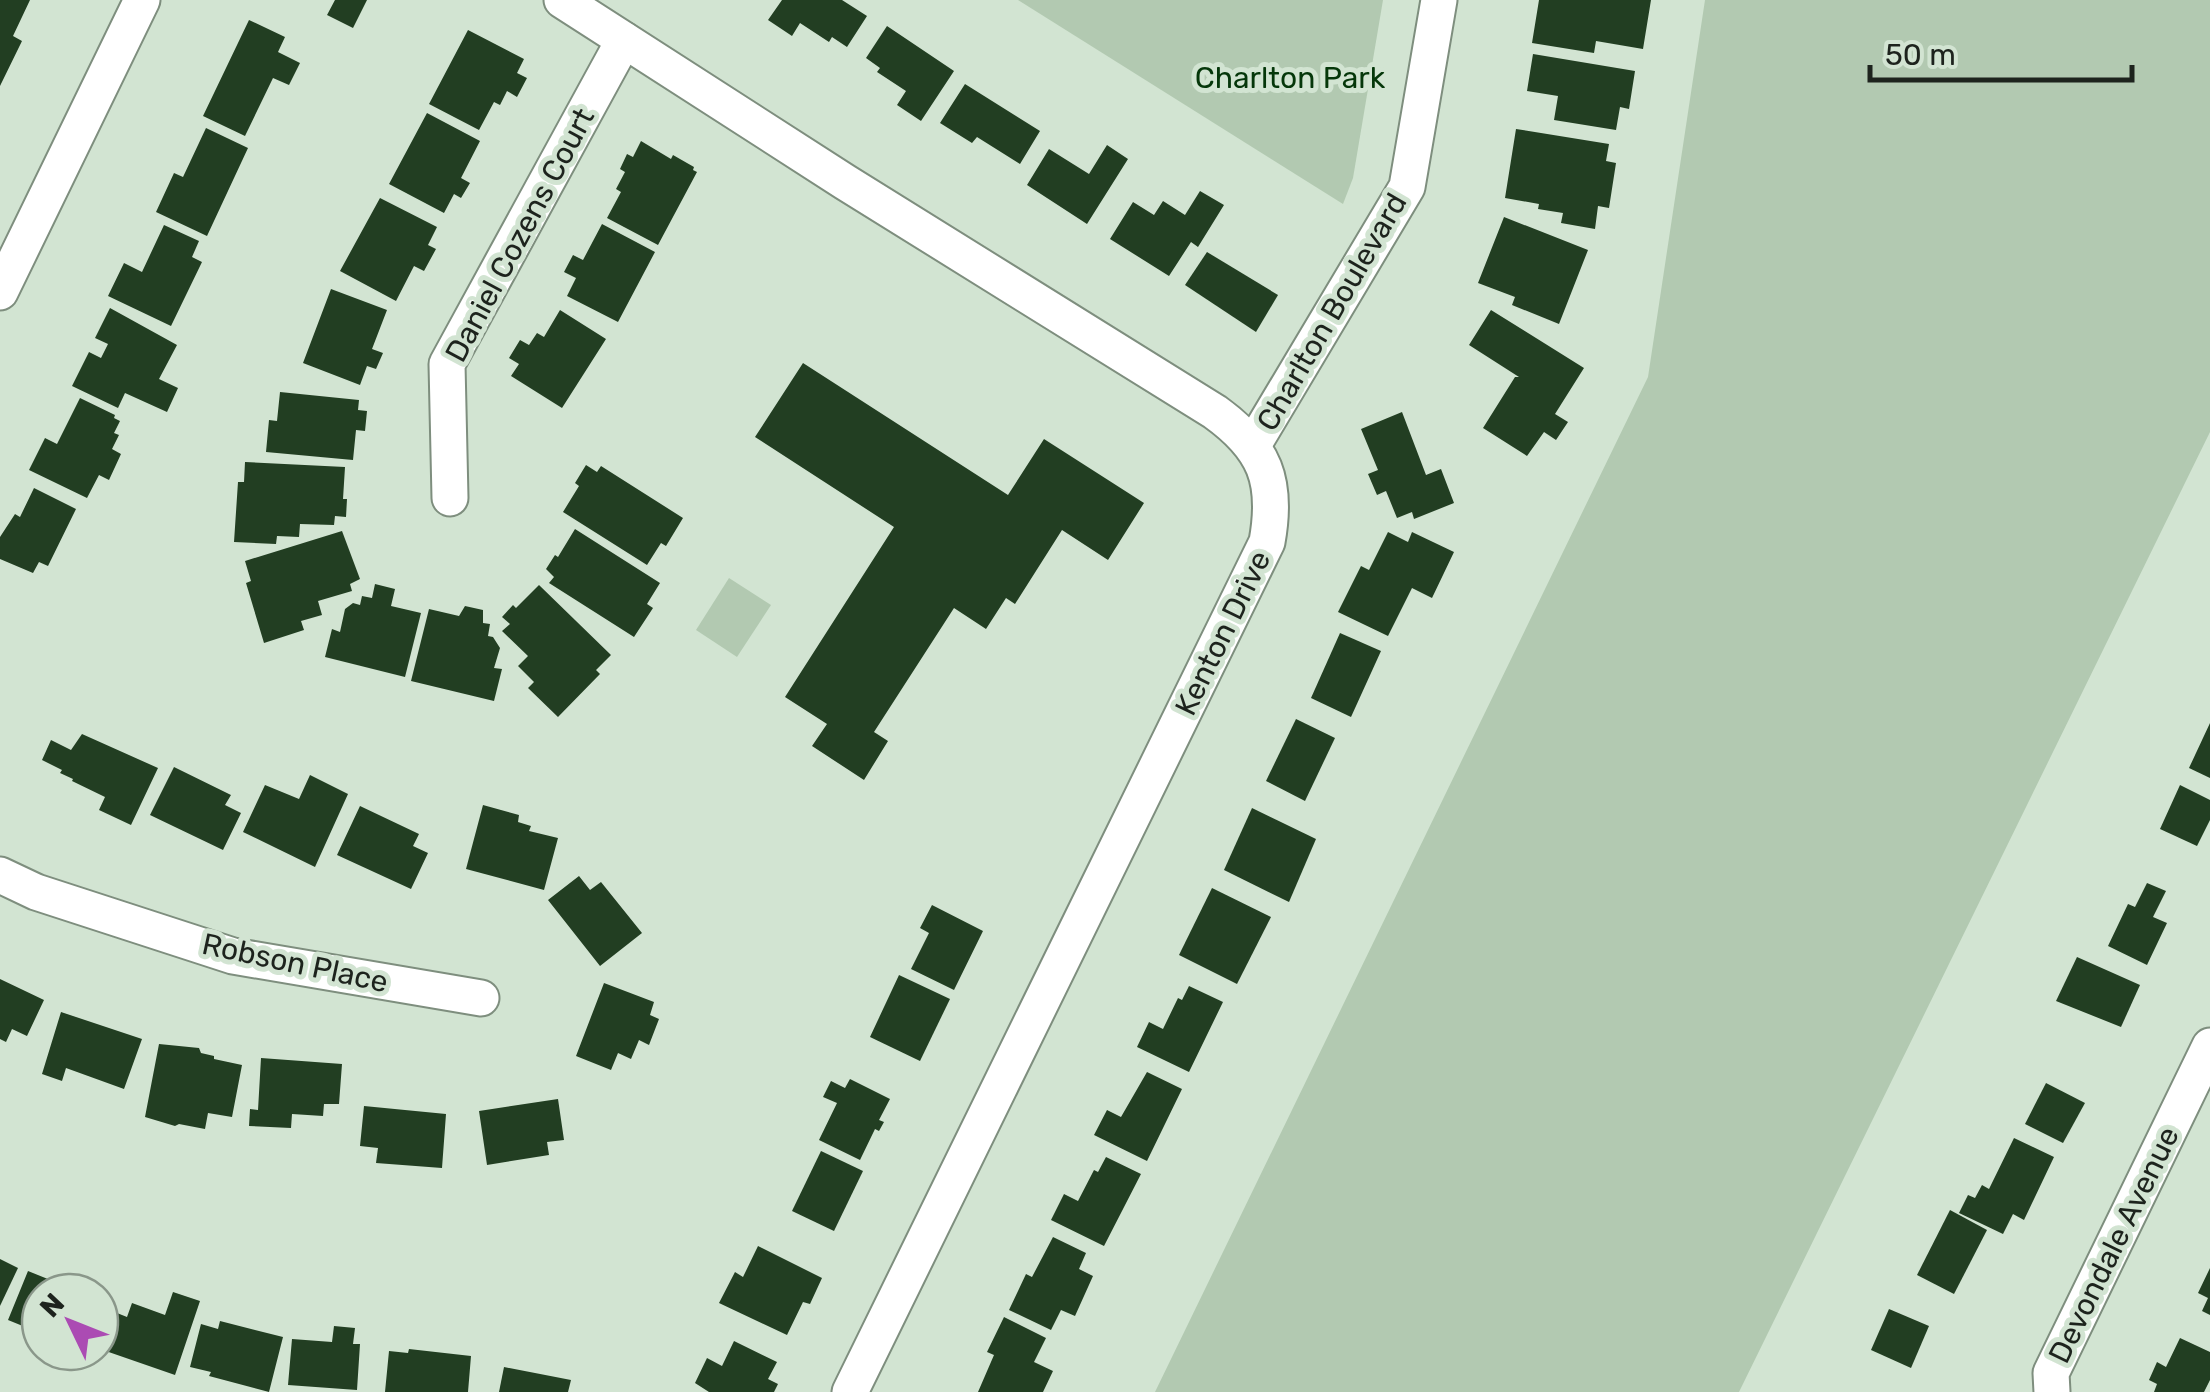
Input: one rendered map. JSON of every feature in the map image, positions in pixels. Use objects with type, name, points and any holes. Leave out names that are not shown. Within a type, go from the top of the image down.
[{"type":"street","points":[[2,280],[142,0]]},
{"type":"street","name":"Kenton Drive","points":[[562,0],[1215,412],[1254,446],[1269,476],[1272,511],[1267,542],[850,1392]]},
{"type":"street","name":"Charlton Boulevard","points":[[1254,446],[1407,187],[1439,0]]},
{"type":"street","name":"Daniel Cozens Court","points":[[450,498],[447,364],[624,40]]},
{"type":"street","name":"Robson Place","points":[[0,875],[36,892],[233,956],[481,998]]},
{"type":"street","name":"Devondale Avenue","points":[[2052,1392],[2051,1374],[2210,1046]]},
{"type":"green space","name":"Charlton Park","points":[[1018,0],[1383,0],[1353,178],[1343,204]]},
{"type":"green space","points":[[1705,0],[2210,0],[2210,432],[1739,1392],[1155,1392],[1648,377]]},
{"type":"green space","points":[[729,578],[771,605],[737,657],[696,630]]},
{"type":"building","points":[[0,0],[30,0],[13,36],[22,41],[0,86]]},
{"type":"building","points":[[335,0],[367,0],[353,28],[327,15]]},
{"type":"building","points":[[782,0],[842,0],[867,16],[847,47],[832,37],[829,42],[800,23],[792,36],[768,20]]},
{"type":"building","points":[[1539,0],[1651,0],[1643,49],[1596,41],[1594,53],[1532,43]]},
{"type":"building","points":[[249,20],[285,37],[278,52],[300,63],[289,85],[273,78],[245,136],[203,116]]},
{"type":"building","points":[[887,26],[954,71],[921,121],[897,105],[906,91],[877,72],[880,68],[866,58]]},
{"type":"building","points":[[468,30],[524,59],[517,73],[527,78],[517,97],[507,91],[500,105],[494,102],[479,130],[429,104]]},
{"type":"building","points":[[1533,54],[1635,71],[1629,109],[1620,107],[1616,130],[1554,120],[1558,96],[1527,91]]},
{"type":"building","points":[[965,84],[1040,131],[1020,164],[977,137],[972,143],[940,123]]},
{"type":"building","points":[[427,113],[480,141],[461,178],[470,183],[461,198],[454,194],[444,213],[389,184]]},
{"type":"building","points":[[206,128],[248,148],[207,236],[156,212],[174,173],[183,177]]},
{"type":"building","points":[[1516,129],[1609,144],[1606,161],[1616,163],[1609,208],[1598,206],[1595,229],[1561,223],[1563,213],[1538,209],[1539,204],[1505,198]]},
{"type":"building","points":[[641,141],[671,159],[673,155],[697,172],[658,245],[607,218],[621,192],[616,189],[625,172],[620,169],[627,154],[633,157]]},
{"type":"building","points":[[1107,145],[1128,159],[1087,224],[1027,185],[1049,149],[1089,174]]},
{"type":"building","points":[[1200,191],[1224,205],[1198,247],[1191,242],[1169,276],[1110,239],[1133,202],[1154,215],[1163,201],[1185,215]]},
{"type":"building","points":[[380,198],[437,227],[428,245],[436,249],[424,271],[414,266],[396,301],[340,271]]},
{"type":"building","points":[[1504,217],[1588,250],[1559,324],[1512,305],[1515,297],[1478,283]]},
{"type":"building","points":[[602,224],[655,252],[618,322],[567,296],[576,278],[564,272],[573,255],[583,260]]},
{"type":"building","points":[[164,225],[199,241],[192,257],[202,262],[171,326],[108,296],[124,263],[142,272]]},
{"type":"building","points":[[1207,252],[1278,295],[1256,332],[1185,285]]},
{"type":"building","points":[[331,289],[387,310],[372,349],[383,353],[376,369],[367,366],[360,385],[303,363]]},
{"type":"building","points":[[110,308],[177,345],[159,379],[178,388],[167,412],[125,393],[118,408],[72,386],[89,352],[101,358],[108,344],[95,338]]},
{"type":"building","points":[[560,310],[606,339],[562,408],[511,376],[519,364],[509,358],[520,340],[529,345],[537,333],[544,337]]},
{"type":"building","points":[[1491,310],[1584,368],[1555,414],[1568,422],[1556,440],[1544,432],[1527,456],[1483,428],[1515,377],[1519,377],[1469,345]]},
{"type":"building","points":[[803,363],[1008,495],[1044,439],[1144,503],[1108,560],[1062,530],[1015,604],[1006,598],[986,629],[954,608],[874,732],[888,741],[864,780],[812,746],[827,724],[785,697],[894,527],[755,437]]},
{"type":"building","points":[[280,392],[359,400],[358,410],[367,411],[365,431],[356,430],[353,460],[266,452],[269,420],[277,421]]},
{"type":"building","points":[[80,398],[120,421],[112,449],[121,454],[109,480],[99,475],[87,498],[29,470],[45,438],[57,444]]},
{"type":"building","points":[[1402,412],[1426,475],[1441,469],[1454,503],[1414,519],[1412,512],[1397,518],[1386,491],[1377,495],[1368,474],[1378,470],[1361,429]]},
{"type":"building","points":[[245,462],[345,467],[346,517],[335,516],[334,525],[300,524],[299,537],[277,536],[276,544],[234,542],[238,482],[244,482]]},
{"type":"building","points":[[586,465],[597,472],[601,466],[683,518],[666,546],[661,543],[647,565],[563,512]]},
{"type":"building","points":[[34,488],[76,509],[48,566],[39,562],[33,573],[0,559],[0,537],[15,514],[20,517]]},
{"type":"building","points":[[575,529],[660,583],[647,604],[653,608],[634,637],[549,583],[554,577],[546,569]]},
{"type":"building","points":[[342,531],[360,579],[350,584],[352,591],[318,601],[322,615],[301,621],[304,630],[264,643],[246,583],[251,581],[245,561]]},
{"type":"building","points":[[1388,532],[1408,542],[1412,532],[1454,552],[1432,598],[1412,588],[1388,636],[1338,612],[1361,566],[1369,570]]},
{"type":"building","points":[[375,584],[395,589],[391,606],[421,613],[405,677],[325,657],[332,629],[340,632],[345,609],[353,603],[360,605],[362,596],[372,598]]},
{"type":"building","points":[[539,585],[611,655],[596,670],[600,674],[558,717],[528,688],[534,682],[518,666],[528,656],[502,631],[510,624],[502,617]]},
{"type":"building","points":[[465,606],[483,610],[483,623],[490,624],[488,636],[500,648],[494,668],[502,669],[494,701],[411,681],[429,609],[459,616]]},
{"type":"building","points":[[1340,633],[1381,651],[1351,717],[1311,698]]},
{"type":"building","points":[[1296,719],[1335,738],[1305,801],[1266,781]]},
{"type":"building","points":[[2210,723],[2210,778],[2189,768]]},
{"type":"building","points":[[82,734],[158,768],[131,825],[99,810],[105,797],[42,760],[51,740],[71,750]]},
{"type":"building","points":[[174,767],[231,795],[225,805],[241,813],[223,850],[150,815]]},
{"type":"building","points":[[310,775],[348,794],[315,867],[243,832],[265,785],[299,799]]},
{"type":"building","points":[[2180,785],[2210,800],[2210,820],[2197,846],[2160,829]]},
{"type":"building","points":[[483,805],[519,815],[518,822],[531,826],[529,831],[558,838],[544,890],[466,869]]},
{"type":"building","points":[[360,806],[419,834],[413,846],[428,853],[411,889],[337,855]]},
{"type":"building","points":[[1252,808],[1316,839],[1289,902],[1224,870]]},
{"type":"building","points":[[579,876],[590,890],[601,882],[642,933],[600,966],[548,900]]},
{"type":"building","points":[[2147,883],[2166,891],[2153,917],[2167,923],[2147,965],[2108,946],[2128,904],[2135,907]]},
{"type":"building","points":[[1212,888],[1271,917],[1237,984],[1179,955]]},
{"type":"building","points":[[932,905],[983,931],[954,990],[911,969],[929,933],[920,928]]},
{"type":"building","points":[[2077,957],[2140,985],[2121,1027],[2056,1001]]},
{"type":"building","points":[[899,975],[950,999],[920,1061],[870,1037]]},
{"type":"building","points":[[0,979],[44,1000],[27,1036],[12,1029],[6,1042],[0,1039]]},
{"type":"building","points":[[604,983],[654,1002],[650,1015],[659,1019],[649,1045],[639,1040],[631,1059],[618,1053],[611,1070],[576,1056]]},
{"type":"building","points":[[1189,986],[1223,1002],[1189,1072],[1137,1047],[1149,1022],[1163,1029],[1178,998],[1182,1000]]},
{"type":"building","points":[[61,1012],[142,1039],[124,1089],[66,1068],[62,1081],[42,1074]]},
{"type":"building","points":[[159,1044],[199,1048],[214,1059],[242,1065],[232,1117],[208,1113],[205,1129],[145,1117]]},
{"type":"building","points":[[261,1058],[342,1064],[339,1104],[324,1104],[323,1116],[292,1114],[291,1128],[249,1126],[250,1109],[258,1110]]},
{"type":"building","points":[[1147,1072],[1182,1089],[1147,1161],[1094,1135],[1107,1110],[1121,1117]]},
{"type":"building","points":[[850,1079],[890,1099],[879,1120],[884,1122],[879,1131],[875,1129],[860,1160],[819,1140],[837,1103],[823,1097],[831,1081],[845,1088]]},
{"type":"building","points":[[2046,1083],[2085,1103],[2063,1143],[2025,1124]]},
{"type":"building","points":[[558,1099],[564,1140],[547,1142],[549,1155],[487,1165],[479,1111]]},
{"type":"building","points":[[364,1106],[446,1114],[442,1168],[376,1163],[378,1148],[360,1146]]},
{"type":"building","points":[[2014,1138],[2054,1157],[2024,1220],[2013,1214],[2003,1234],[1959,1213],[1968,1195],[1975,1198],[1982,1185],[1989,1189]]},
{"type":"building","points":[[821,1151],[863,1171],[834,1231],[792,1211]]},
{"type":"building","points":[[1106,1157],[1141,1174],[1104,1246],[1051,1220],[1064,1194],[1078,1201],[1094,1170],[1098,1172]]},
{"type":"building","points":[[1950,1210],[1987,1230],[1954,1294],[1917,1275]]},
{"type":"building","points":[[1053,1237],[1086,1253],[1079,1269],[1093,1276],[1075,1316],[1061,1310],[1051,1330],[1009,1310],[1026,1274],[1032,1277]]},
{"type":"building","points":[[758,1246],[822,1278],[810,1304],[803,1302],[787,1335],[719,1303],[735,1272],[743,1277]]},
{"type":"building","points":[[0,1259],[18,1268],[0,1306]]},
{"type":"building","points":[[2210,1268],[2210,1315],[2202,1311],[2208,1298],[2198,1293]]},
{"type":"building","points":[[20,1291],[20,1325],[8,1320]]},
{"type":"building","points":[[173,1292],[200,1301],[175,1375],[120,1356],[120,1314],[127,1317],[132,1303],[165,1315]]},
{"type":"building","points":[[1889,1309],[1929,1326],[1911,1368],[1871,1350]]},
{"type":"building","points":[[1004,1317],[1046,1338],[1034,1362],[1053,1371],[1043,1392],[978,1392],[994,1355],[987,1352]]},
{"type":"building","points":[[220,1321],[283,1337],[269,1392],[190,1367],[201,1324],[218,1329]]},
{"type":"building","points":[[334,1326],[355,1328],[353,1344],[360,1344],[357,1390],[288,1385],[292,1339],[332,1342]]},
{"type":"building","points":[[2180,1338],[2210,1352],[2210,1380],[2204,1392],[2154,1392],[2157,1384],[2149,1380],[2157,1362],[2166,1367]]},
{"type":"building","points":[[734,1341],[777,1362],[768,1379],[778,1384],[774,1392],[709,1392],[695,1383],[707,1358],[722,1366]]},
{"type":"building","points":[[409,1349],[471,1356],[468,1392],[385,1392],[389,1351],[408,1353]]},
{"type":"building","points":[[504,1367],[571,1380],[568,1392],[499,1392]]}]
